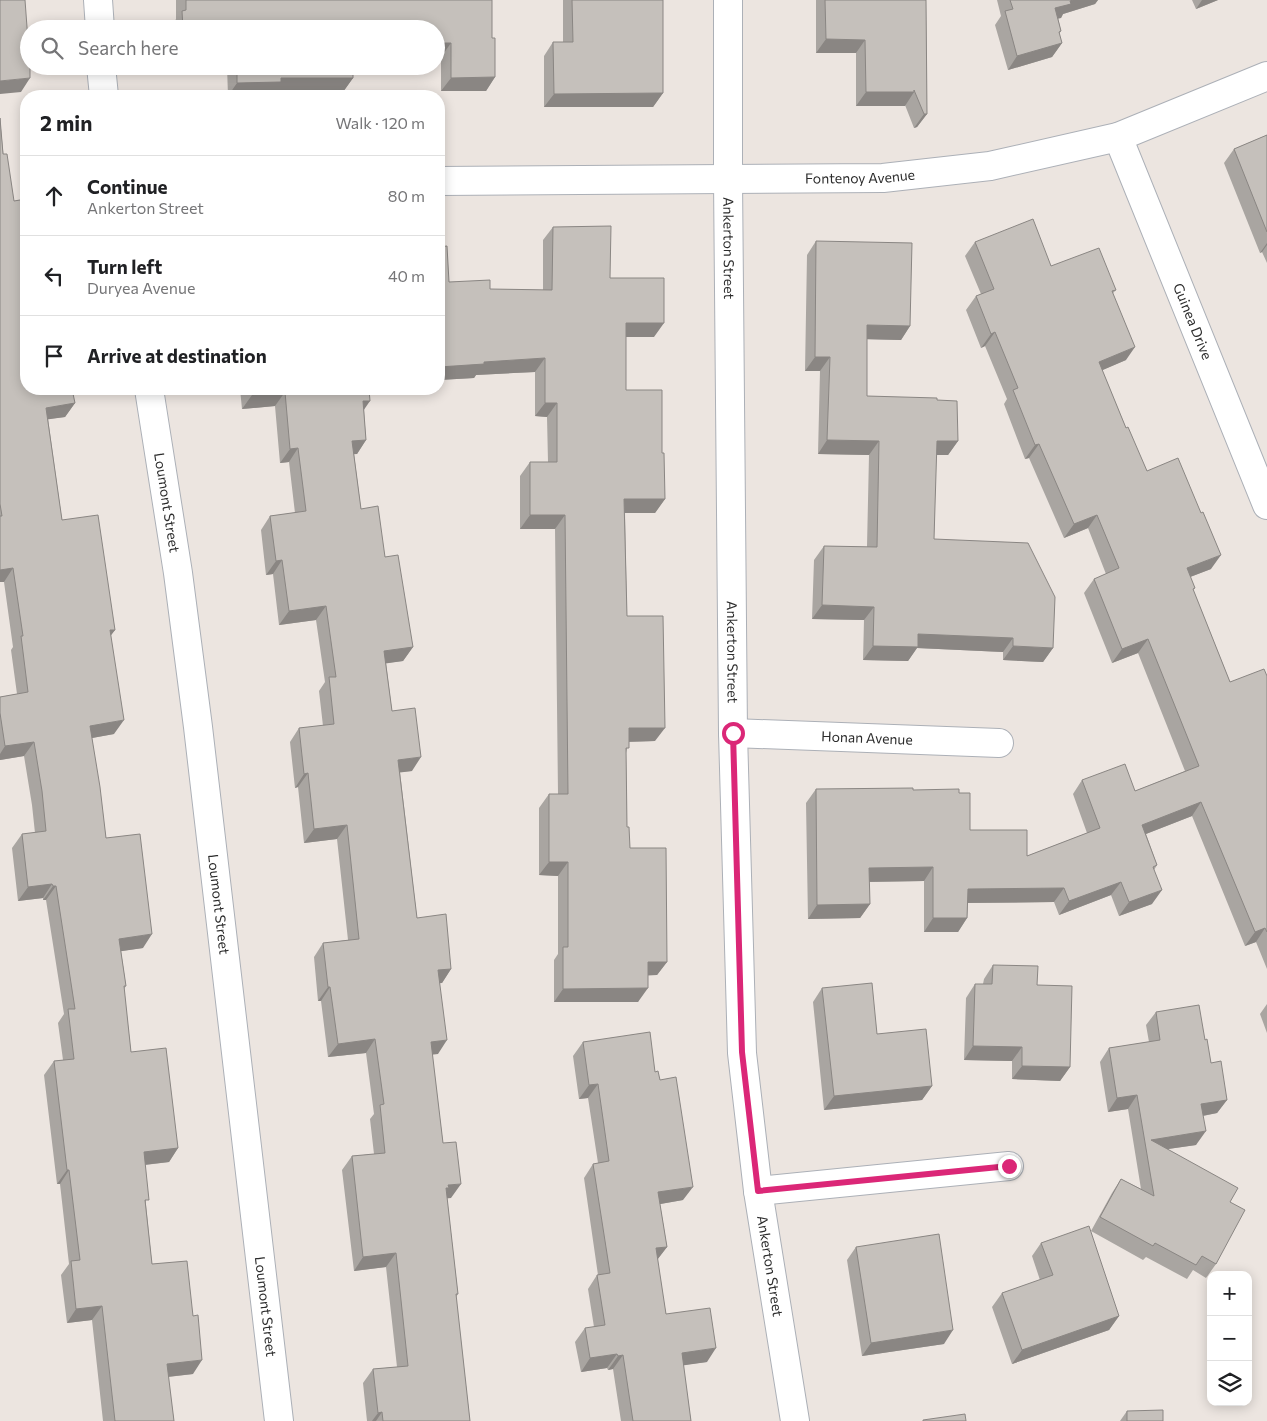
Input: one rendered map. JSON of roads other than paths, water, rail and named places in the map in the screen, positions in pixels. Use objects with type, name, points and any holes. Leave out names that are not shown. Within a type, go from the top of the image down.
[{"type":"street","points":[[98,0],[99,20]]},
{"type":"street","name":"Ankerton Street","points":[[728,0],[733,733],[742,1052],[758,1191],[795,1421]]},
{"type":"street","points":[[103,75],[104,90]]},
{"type":"street","name":"Fontenoy Avenue","points":[[445,181],[892,177],[990,166],[1118,137],[1267,76]]},
{"type":"street","name":"Guinea Drive","points":[[1118,137],[1267,504]]},
{"type":"street","name":"Loumont Street","points":[[150,395],[178,573],[198,727],[279,1421]]},
{"type":"street","name":"Honan Avenue","points":[[733,733],[999,743]]},
{"type":"street","points":[[758,1191],[1009,1166]]}]
